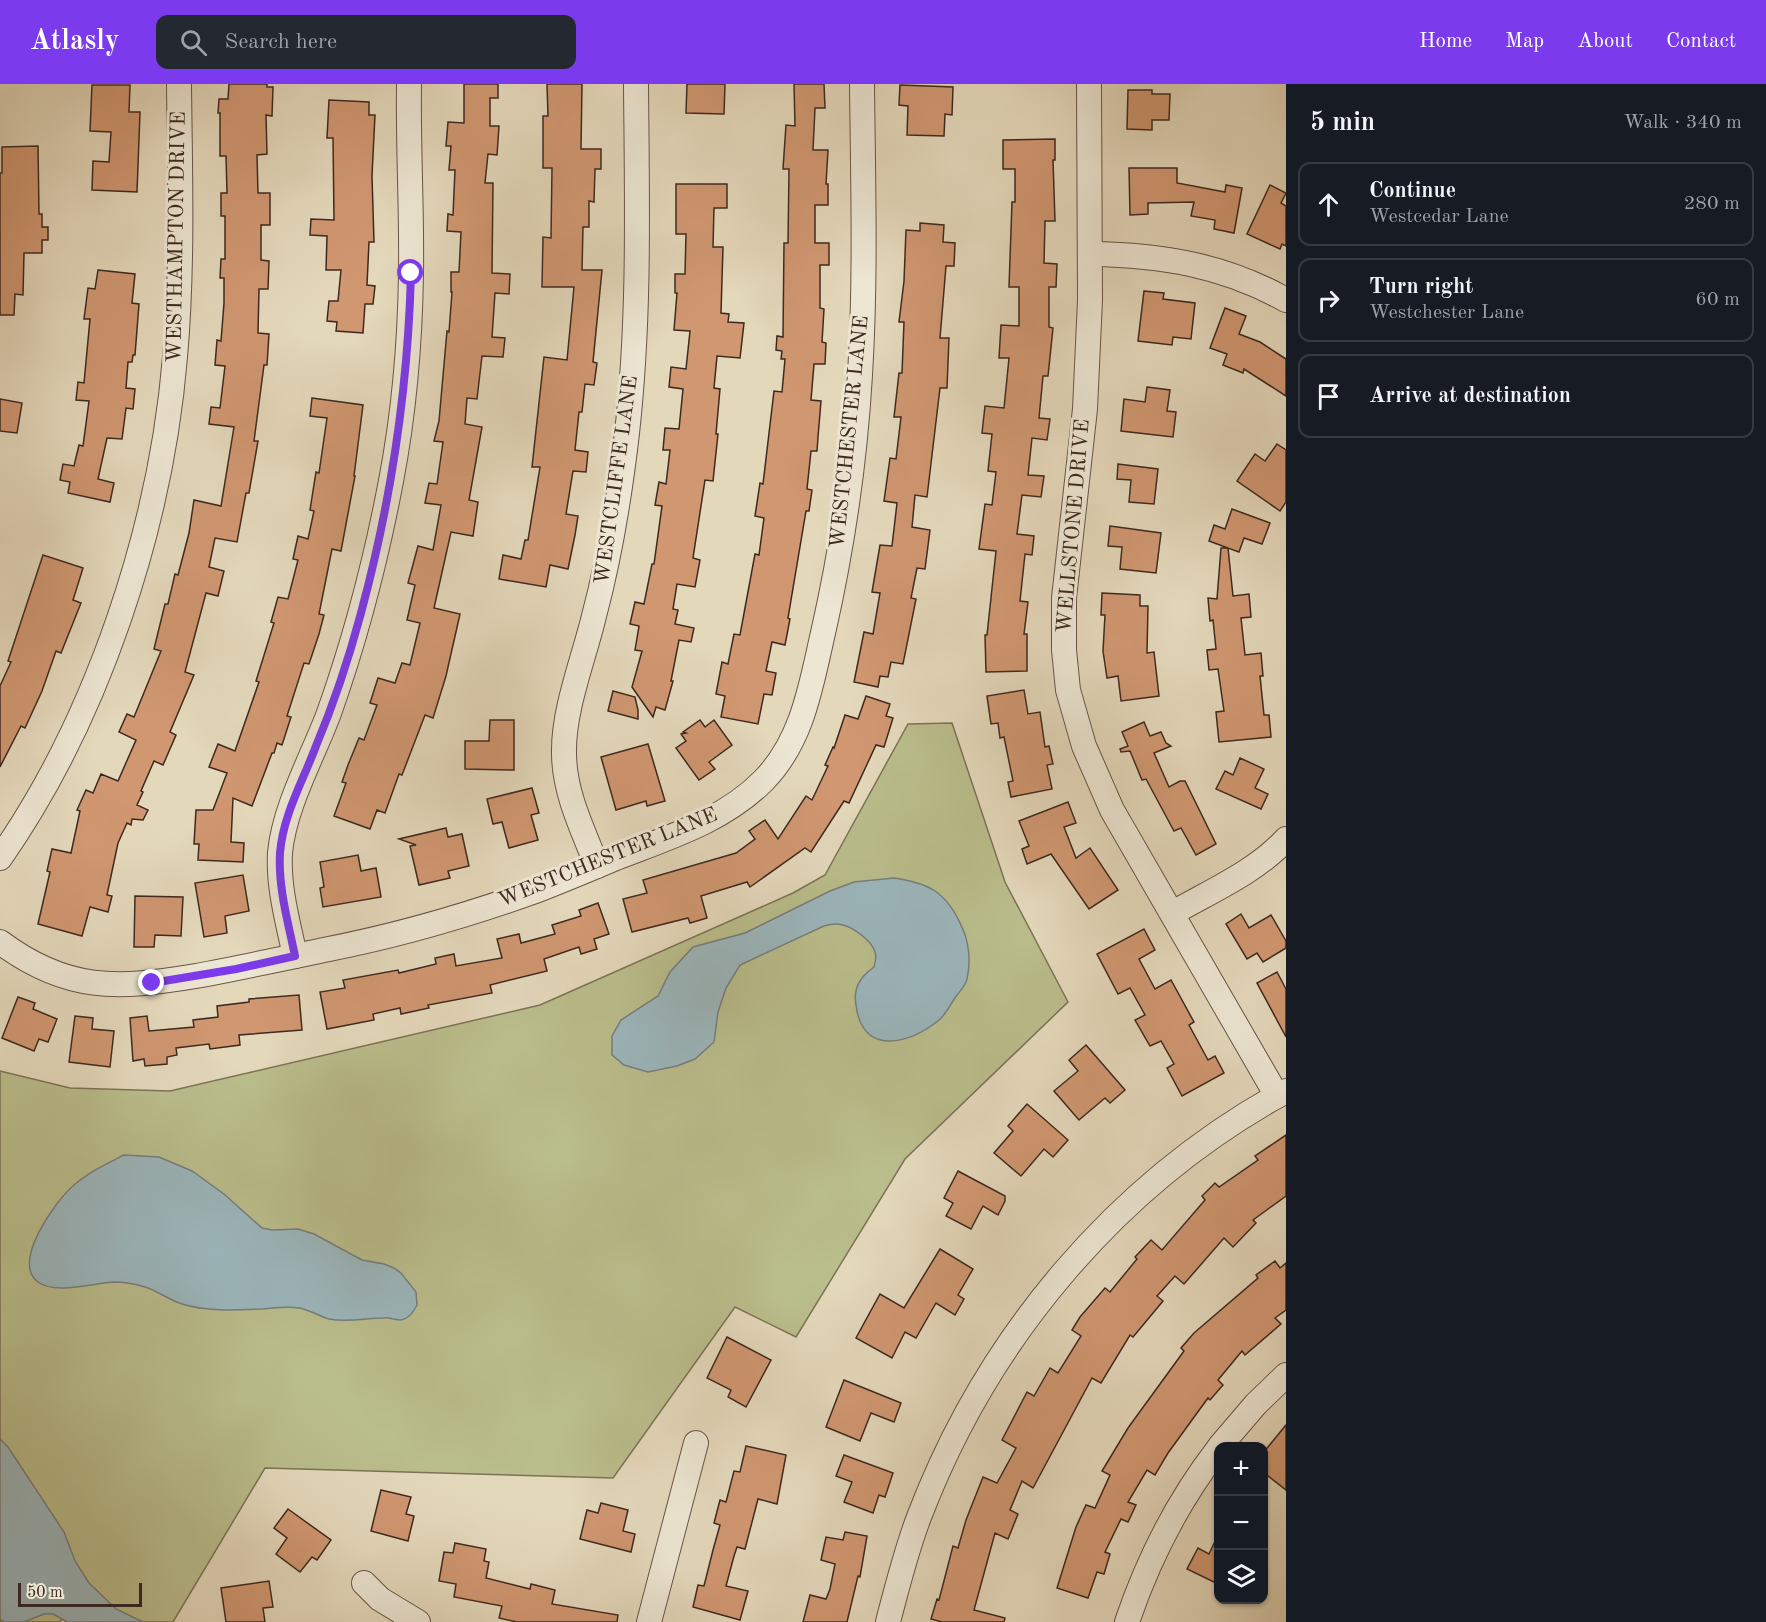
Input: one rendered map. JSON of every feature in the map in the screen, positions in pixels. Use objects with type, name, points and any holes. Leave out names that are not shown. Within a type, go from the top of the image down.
[{"type":"street","name":"WESTHAMPTON DRIVE","points":[[0,858],[39,796],[85,704],[122,608],[148,518],[163,446],[176,349],[180,258],[179,84]]},
{"type":"street","points":[[295,956],[282,894],[280,873],[282,841],[288,816],[329,714],[361,615],[382,526],[398,440],[410,310],[409,84]]},
{"type":"street","name":"WESTCLIFFE LANE","points":[[597,866],[571,797],[564,766],[564,740],[569,712],[601,589],[627,436],[637,300],[636,84]]},
{"type":"street","name":"WESTCHESTER LANE","points":[[0,942],[47,971],[82,981],[117,985],[162,981],[236,969],[373,939],[473,911],[540,889],[690,828],[738,801],[764,779],[784,755],[800,725],[811,687],[845,516],[856,417],[863,314],[862,84]]},
{"type":"street","name":"WELLSTONE DRIVE","points":[[1089,84],[1091,254],[1085,409],[1064,598],[1063,642],[1068,690],[1078,728],[1112,810],[1282,1094]]},
{"type":"street","points":[[1091,254],[1145,255],[1186,263],[1230,275],[1286,300]]},
{"type":"street","points":[[1173,912],[1254,866],[1286,839]]},
{"type":"street","points":[[888,1622],[905,1558],[936,1477],[977,1394],[1021,1326],[1082,1253],[1154,1182],[1211,1137],[1282,1094]]},
{"type":"street","points":[[1224,1442],[1256,1404],[1286,1375]]},
{"type":"street","points":[[649,1622],[696,1443]]},
{"type":"street","points":[[1127,1622],[1140,1584],[1172,1518],[1214,1455]]},
{"type":"street","points":[[364,1583],[380,1599],[418,1622]]},
{"type":"green space","points":[[952,723],[1005,882],[1068,1002],[905,1159],[796,1337],[735,1307],[613,1478],[265,1468],[173,1622],[67,1622],[62,1619],[60,1622],[0,1622],[0,1071],[70,1088],[170,1091],[540,1005],[793,893],[825,875],[908,724]]},
{"type":"water","points":[[894,878],[927,886],[942,897],[955,914],[964,931],[967,944],[969,965],[965,984],[944,1015],[927,1029],[901,1040],[888,1041],[877,1039],[867,1032],[860,1021],[856,993],[861,979],[874,967],[875,952],[866,939],[857,932],[843,925],[833,924],[824,926],[740,965],[726,988],[718,1012],[714,1042],[695,1059],[677,1066],[648,1072],[624,1065],[612,1055],[612,1036],[621,1020],[658,996],[670,972],[693,947],[745,933],[830,891],[854,882]]},
{"type":"water","points":[[124,1155],[159,1157],[192,1171],[224,1194],[262,1228],[298,1229],[314,1234],[362,1260],[394,1268],[416,1292],[417,1305],[409,1316],[401,1320],[385,1318],[343,1321],[329,1319],[295,1307],[232,1310],[202,1308],[182,1304],[150,1289],[126,1283],[114,1282],[54,1288],[38,1282],[31,1273],[30,1261],[33,1246],[48,1217],[66,1193],[80,1180]]},
{"type":"water","points":[[0,1439],[8,1447],[64,1532],[75,1561],[89,1583],[116,1609],[143,1622],[67,1622],[53,1614],[44,1614],[24,1622],[4,1622],[0,1619]]},
{"type":"building","points":[[229,84],[267,84],[267,87],[273,87],[272,116],[266,115],[267,154],[257,155],[258,193],[270,193],[270,225],[261,225],[261,260],[269,261],[268,289],[259,289],[258,333],[269,334],[267,365],[264,365],[254,441],[258,441],[237,542],[215,538],[209,567],[224,571],[218,596],[206,593],[185,672],[194,675],[170,732],[176,735],[163,765],[154,761],[141,791],[143,792],[137,805],[148,810],[143,820],[132,819],[131,825],[127,823],[118,843],[107,895],[112,896],[108,912],[90,907],[82,936],[38,924],[50,872],[47,871],[52,849],[71,853],[80,811],[77,810],[86,790],[93,793],[101,774],[118,781],[136,740],[119,732],[127,714],[134,717],[161,651],[154,649],[165,604],[168,604],[175,574],[178,575],[189,533],[194,500],[221,506],[234,427],[209,424],[211,407],[220,408],[225,366],[215,365],[217,340],[221,341],[224,303],[224,278],[220,278],[221,259],[225,259],[225,216],[221,216],[221,193],[227,193],[226,156],[220,156],[220,113],[218,113],[219,99],[228,99]]},
{"type":"building","points":[[464,84],[498,84],[498,98],[490,98],[490,126],[499,126],[497,155],[488,154],[485,183],[493,183],[492,273],[510,274],[509,294],[495,293],[492,337],[505,338],[503,357],[482,356],[477,399],[467,398],[465,424],[482,427],[469,500],[478,502],[473,536],[451,532],[434,608],[460,614],[446,676],[433,718],[425,715],[385,813],[377,810],[370,829],[334,816],[346,783],[342,782],[348,765],[359,738],[364,740],[377,705],[370,703],[378,678],[395,683],[402,663],[410,665],[420,623],[407,620],[415,585],[408,583],[418,546],[433,550],[441,505],[425,503],[429,483],[437,484],[443,442],[434,441],[439,421],[447,331],[449,332],[451,272],[459,272],[461,232],[447,231],[448,214],[453,215],[455,170],[449,170],[451,146],[446,146],[448,122],[464,123]]},
{"type":"building","points":[[547,84],[582,84],[581,149],[601,149],[601,169],[595,169],[594,202],[589,201],[589,227],[583,227],[582,270],[602,270],[593,362],[597,363],[594,385],[585,384],[575,450],[588,452],[586,472],[573,471],[566,514],[578,516],[575,535],[568,569],[550,565],[546,587],[499,579],[503,555],[521,559],[525,540],[528,540],[540,467],[532,467],[544,357],[567,360],[574,287],[542,287],[543,237],[551,238],[552,168],[543,168],[543,116],[548,116]]},
{"type":"building","points":[[687,84],[725,84],[724,114],[686,113]]},
{"type":"building","points":[[794,84],[824,84],[825,108],[815,108],[813,150],[828,150],[826,184],[828,184],[828,205],[815,205],[815,243],[829,243],[829,265],[820,265],[820,308],[824,309],[822,342],[826,343],[825,364],[814,364],[811,400],[821,401],[817,451],[811,451],[807,489],[812,490],[809,511],[806,511],[788,618],[790,619],[785,645],[772,642],[766,671],[776,673],[772,695],[764,694],[758,724],[721,717],[725,696],[716,694],[722,662],[728,664],[734,634],[740,635],[755,554],[759,555],[764,518],[755,516],[760,483],[763,484],[774,391],[782,392],[785,359],[781,359],[782,351],[776,350],[777,336],[783,337],[784,243],[788,243],[789,169],[783,169],[786,125],[795,126]]},
{"type":"building","points":[[92,85],[130,85],[129,112],[140,112],[137,192],[92,190],[93,161],[109,162],[111,132],[90,131]]},
{"type":"building","points":[[900,85],[953,87],[952,115],[945,114],[944,136],[907,135],[908,106],[899,105]]},
{"type":"building","points":[[1128,90],[1152,90],[1152,94],[1170,94],[1169,120],[1152,120],[1152,130],[1127,129]]},
{"type":"building","points":[[329,100],[369,102],[369,115],[375,115],[372,176],[374,242],[369,242],[367,285],[375,286],[373,304],[365,304],[363,333],[336,331],[337,322],[327,321],[329,301],[338,301],[341,270],[326,270],[327,236],[310,235],[311,219],[334,220],[333,138],[327,138]]},
{"type":"building","points":[[1055,139],[1055,160],[1053,160],[1055,221],[1045,221],[1044,263],[1057,264],[1056,287],[1049,287],[1049,327],[1053,328],[1048,376],[1043,376],[1039,418],[1050,419],[1047,440],[1032,438],[1028,475],[1044,476],[1041,497],[1022,495],[1017,534],[1034,536],[1032,555],[1025,554],[1020,601],[1028,602],[1024,634],[1027,634],[1027,671],[986,672],[985,635],[987,635],[996,551],[979,549],[985,504],[992,505],[996,472],[988,471],[992,434],[982,433],[985,406],[1004,408],[1009,358],[999,358],[1001,325],[1019,326],[1019,287],[1009,287],[1015,169],[1003,169],[1003,140]]},
{"type":"building","points":[[38,146],[39,214],[42,214],[42,227],[48,227],[48,240],[42,240],[42,253],[24,253],[23,295],[15,294],[14,315],[0,315],[2,147]]},
{"type":"building","points":[[1129,168],[1177,168],[1177,183],[1225,192],[1226,185],[1242,188],[1234,233],[1214,229],[1215,220],[1191,216],[1194,202],[1148,203],[1148,214],[1130,215]]},
{"type":"building","points":[[676,184],[727,184],[727,208],[714,208],[713,247],[723,247],[721,313],[729,314],[728,322],[744,323],[740,358],[717,356],[714,388],[720,389],[716,434],[718,434],[713,481],[705,480],[693,558],[700,560],[695,587],[677,584],[673,609],[678,610],[675,624],[694,628],[691,642],[679,640],[671,681],[673,681],[665,710],[656,707],[653,717],[632,687],[642,651],[635,650],[639,626],[630,624],[635,602],[644,604],[652,564],[654,564],[662,506],[655,505],[659,482],[666,484],[670,450],[663,450],[665,428],[679,429],[683,389],[669,387],[671,367],[686,369],[690,331],[674,330],[677,293],[675,293],[675,274],[685,274],[686,234],[676,234]]},
{"type":"building","points":[[1270,185],[1286,193],[1281,203],[1286,206],[1286,246],[1282,244],[1280,249],[1247,234]]},
{"type":"building","points":[[920,223],[944,225],[943,242],[955,243],[954,266],[946,266],[940,338],[949,338],[947,388],[940,388],[927,497],[915,495],[912,527],[930,530],[925,569],[917,568],[911,598],[916,599],[903,664],[891,662],[888,677],[880,676],[878,687],[854,682],[864,632],[873,634],[880,593],[872,592],[880,545],[892,546],[897,503],[884,501],[890,458],[896,459],[901,417],[894,417],[899,373],[902,373],[904,322],[899,322],[904,281],[906,230],[920,231]]},
{"type":"building","points":[[98,270],[135,274],[132,303],[139,304],[135,355],[133,355],[132,362],[128,362],[126,388],[135,389],[133,409],[126,408],[122,439],[107,438],[98,479],[114,483],[110,502],[68,493],[70,482],[60,480],[63,464],[74,466],[79,445],[83,446],[89,401],[76,400],[78,382],[84,383],[90,319],[84,319],[88,288],[95,289]]},
{"type":"building","points":[[1144,291],[1164,293],[1163,299],[1195,303],[1191,339],[1173,337],[1172,345],[1138,341]]},
{"type":"building","points":[[1225,308],[1246,316],[1239,334],[1260,342],[1286,359],[1286,396],[1244,369],[1243,373],[1223,365],[1227,354],[1210,348]]},
{"type":"building","points":[[1147,387],[1170,390],[1167,411],[1176,412],[1173,437],[1121,431],[1124,399],[1145,402]]},
{"type":"building","points":[[312,398],[363,405],[355,476],[341,551],[332,549],[319,614],[324,615],[309,664],[304,663],[287,716],[291,717],[282,745],[277,743],[272,753],[252,806],[233,798],[231,842],[244,843],[243,862],[198,860],[199,844],[194,844],[196,810],[213,810],[227,773],[209,767],[218,744],[235,751],[259,682],[256,681],[274,623],[271,622],[278,597],[288,599],[298,560],[293,559],[298,536],[308,539],[314,511],[310,510],[316,472],[319,473],[327,418],[310,416]]},
{"type":"building","points":[[0,399],[22,403],[17,433],[0,431]]},
{"type":"building","points":[[1277,444],[1286,450],[1286,502],[1280,511],[1237,481],[1255,454],[1265,461]]},
{"type":"building","points":[[1118,464],[1158,469],[1154,504],[1129,502],[1131,480],[1117,479]]},
{"type":"building","points":[[1232,509],[1270,523],[1262,544],[1244,538],[1239,552],[1209,541],[1214,525],[1225,529]]},
{"type":"building","points":[[1110,526],[1161,533],[1156,573],[1120,569],[1122,547],[1108,546]]},
{"type":"building","points":[[1221,548],[1228,548],[1233,596],[1249,594],[1251,617],[1241,618],[1245,655],[1261,653],[1263,676],[1260,676],[1264,715],[1269,715],[1271,737],[1219,742],[1216,712],[1224,711],[1218,669],[1209,670],[1207,650],[1216,649],[1208,598],[1217,599]]},
{"type":"building","points":[[43,555],[83,568],[73,600],[81,603],[61,653],[56,651],[42,691],[25,728],[21,726],[0,767],[0,686],[11,662],[8,661]]},
{"type":"building","points":[[1102,593],[1140,595],[1140,606],[1148,606],[1147,653],[1154,652],[1159,696],[1121,701],[1118,676],[1107,678],[1103,651],[1105,615],[1101,615]]},
{"type":"building","points":[[1024,690],[1028,714],[1040,712],[1045,747],[1049,746],[1053,764],[1047,765],[1052,789],[1011,797],[1008,782],[1013,781],[1004,737],[1000,738],[998,723],[991,724],[987,696]]},
{"type":"building","points":[[613,691],[635,697],[638,719],[608,711]]},
{"type":"building","points":[[866,696],[890,704],[886,716],[893,718],[884,747],[876,745],[849,803],[844,801],[811,852],[805,848],[750,887],[747,882],[701,896],[707,918],[690,923],[688,918],[632,932],[623,899],[647,893],[643,880],[736,853],[755,839],[749,831],[765,820],[778,839],[806,796],[812,800],[828,766],[825,765],[834,748],[845,715],[858,719]]},
{"type":"building","points":[[490,720],[514,720],[514,770],[465,769],[465,741],[489,741]]},
{"type":"building","points":[[700,720],[705,727],[714,720],[732,745],[709,762],[715,769],[699,780],[676,748],[686,741],[681,734],[686,733],[683,732]]},
{"type":"building","points":[[1144,722],[1150,736],[1161,732],[1166,743],[1171,746],[1154,753],[1169,787],[1185,781],[1216,844],[1196,855],[1181,828],[1174,831],[1146,779],[1142,780],[1130,751],[1121,752],[1120,749],[1128,746],[1122,732]]},
{"type":"building","points":[[648,744],[665,801],[647,806],[646,801],[616,810],[601,757]]},
{"type":"building","points":[[1240,758],[1264,769],[1255,788],[1268,794],[1261,809],[1216,789],[1225,771],[1233,775]]},
{"type":"building","points":[[532,788],[539,813],[531,815],[538,840],[509,848],[502,822],[493,824],[487,799]]},
{"type":"building","points":[[1068,802],[1076,823],[1064,827],[1076,858],[1090,848],[1118,890],[1089,909],[1051,854],[1027,864],[1022,849],[1029,846],[1019,821]]},
{"type":"building","points":[[446,828],[448,837],[462,834],[469,866],[448,871],[450,878],[419,885],[410,846],[416,845],[399,839]]},
{"type":"building","points":[[358,855],[361,871],[376,868],[381,897],[323,907],[320,888],[324,887],[320,862]]},
{"type":"building","points":[[243,875],[249,911],[225,916],[227,933],[204,937],[195,883]]},
{"type":"building","points":[[135,896],[183,897],[181,936],[155,935],[154,947],[134,947]]},
{"type":"building","points":[[598,903],[609,934],[594,939],[597,949],[581,954],[579,947],[544,959],[547,971],[490,985],[492,993],[428,1005],[429,1008],[401,1014],[400,1008],[373,1014],[374,1020],[327,1029],[320,992],[345,988],[343,980],[398,970],[399,973],[436,964],[435,958],[454,954],[456,966],[502,958],[497,939],[519,934],[521,943],[555,934],[552,925],[581,916],[579,910]]},
{"type":"building","points":[[1241,914],[1249,928],[1271,915],[1286,941],[1286,948],[1263,962],[1257,953],[1247,959],[1226,924]]},
{"type":"building","points":[[1144,929],[1155,950],[1139,959],[1155,989],[1171,980],[1194,1022],[1189,1025],[1208,1060],[1215,1056],[1224,1073],[1182,1096],[1167,1068],[1174,1064],[1161,1041],[1150,1046],[1135,1020],[1145,1015],[1130,988],[1118,994],[1097,954]]},
{"type":"building","points":[[1277,972],[1286,989],[1286,1037],[1257,983]]},
{"type":"building","points":[[299,995],[302,1030],[239,1035],[240,1045],[210,1049],[209,1044],[176,1048],[177,1055],[167,1057],[167,1064],[145,1066],[144,1059],[133,1061],[130,1018],[147,1016],[149,1031],[194,1027],[193,1020],[218,1017],[217,1006],[249,1002],[249,999]]},
{"type":"building","points":[[18,997],[35,1003],[33,1009],[57,1019],[48,1042],[39,1039],[34,1051],[2,1038]]},
{"type":"building","points":[[75,1016],[93,1018],[92,1029],[114,1031],[110,1067],[69,1062]]},
{"type":"building","points":[[1086,1045],[1125,1090],[1110,1103],[1105,1098],[1079,1120],[1054,1091],[1078,1071],[1069,1060]]},
{"type":"building","points":[[1027,1104],[1068,1140],[1053,1157],[1044,1149],[1021,1176],[994,1153],[1013,1131],[1008,1126]]},
{"type":"building","points":[[1286,1135],[1286,1196],[1253,1220],[1256,1223],[1233,1247],[1224,1238],[1184,1284],[1175,1276],[1157,1296],[1163,1301],[1133,1337],[1130,1335],[1101,1383],[1092,1378],[1033,1488],[1022,1481],[1010,1510],[1018,1514],[1008,1539],[995,1533],[974,1610],[1005,1618],[1004,1622],[942,1622],[931,1619],[937,1599],[939,1600],[953,1546],[958,1548],[983,1477],[997,1483],[1016,1448],[1002,1440],[1027,1392],[1034,1396],[1050,1368],[1058,1373],[1081,1336],[1072,1330],[1080,1317],[1105,1288],[1110,1292],[1137,1259],[1135,1257],[1151,1240],[1162,1250],[1205,1200],[1202,1196],[1215,1183],[1219,1187],[1258,1160],[1255,1156]]},
{"type":"building","points":[[958,1171],[1005,1196],[998,1215],[983,1206],[971,1229],[946,1216],[953,1203],[944,1198]]},
{"type":"building","points":[[940,1249],[973,1269],[958,1295],[964,1299],[955,1315],[936,1303],[916,1338],[905,1332],[892,1358],[856,1338],[880,1294],[904,1308]]},
{"type":"building","points":[[1275,1261],[1280,1268],[1286,1263],[1286,1310],[1275,1318],[1281,1324],[1245,1355],[1242,1351],[1218,1380],[1223,1385],[1210,1400],[1208,1398],[1155,1475],[1147,1470],[1128,1502],[1136,1505],[1128,1522],[1121,1519],[1105,1552],[1110,1554],[1104,1574],[1097,1572],[1088,1598],[1057,1588],[1076,1527],[1086,1505],[1095,1508],[1110,1475],[1102,1471],[1128,1428],[1184,1351],[1181,1348],[1194,1333],[1258,1278],[1256,1275]]},
{"type":"building","points":[[727,1337],[771,1360],[746,1407],[728,1397],[731,1390],[707,1378]]},
{"type":"building","points":[[844,1380],[901,1403],[894,1422],[871,1413],[860,1441],[826,1427]]},
{"type":"building","points":[[1286,1425],[1286,1490],[1268,1476],[1268,1447]]},
{"type":"building","points":[[746,1446],[786,1455],[777,1504],[758,1499],[745,1549],[737,1547],[734,1556],[726,1586],[748,1591],[740,1620],[693,1607],[698,1585],[704,1586],[720,1525],[714,1523],[720,1500],[726,1502],[734,1471],[740,1472]]},
{"type":"building","points":[[844,1455],[893,1473],[885,1497],[879,1495],[873,1513],[844,1502],[852,1482],[836,1476]]},
{"type":"building","points":[[381,1490],[411,1497],[406,1514],[414,1516],[408,1541],[371,1531]]},
{"type":"building","points":[[601,1503],[628,1510],[623,1531],[635,1534],[631,1552],[580,1539],[587,1510],[598,1513]]},
{"type":"building","points":[[288,1509],[331,1540],[317,1560],[312,1557],[300,1572],[276,1554],[287,1538],[274,1528]]},
{"type":"building","points":[[845,1532],[867,1536],[860,1577],[858,1576],[847,1622],[803,1622],[810,1595],[826,1599],[830,1589],[835,1564],[821,1560],[826,1537],[843,1540]]},
{"type":"building","points":[[455,1543],[486,1549],[484,1561],[489,1562],[486,1578],[530,1589],[531,1584],[555,1590],[552,1604],[618,1615],[617,1622],[517,1622],[499,1618],[502,1606],[454,1597],[456,1584],[439,1581],[444,1552],[453,1553]]},
{"type":"building","points":[[1214,1543],[1214,1582],[1187,1569],[1198,1548],[1209,1554]]},
{"type":"building","points":[[269,1581],[273,1607],[263,1608],[265,1622],[226,1622],[221,1588]]},
{"type":"route","points":[[152,983],[236,969],[295,956],[282,894],[280,855],[282,841],[288,816],[340,681],[361,615],[377,549],[398,440],[408,341],[411,273]]}]
